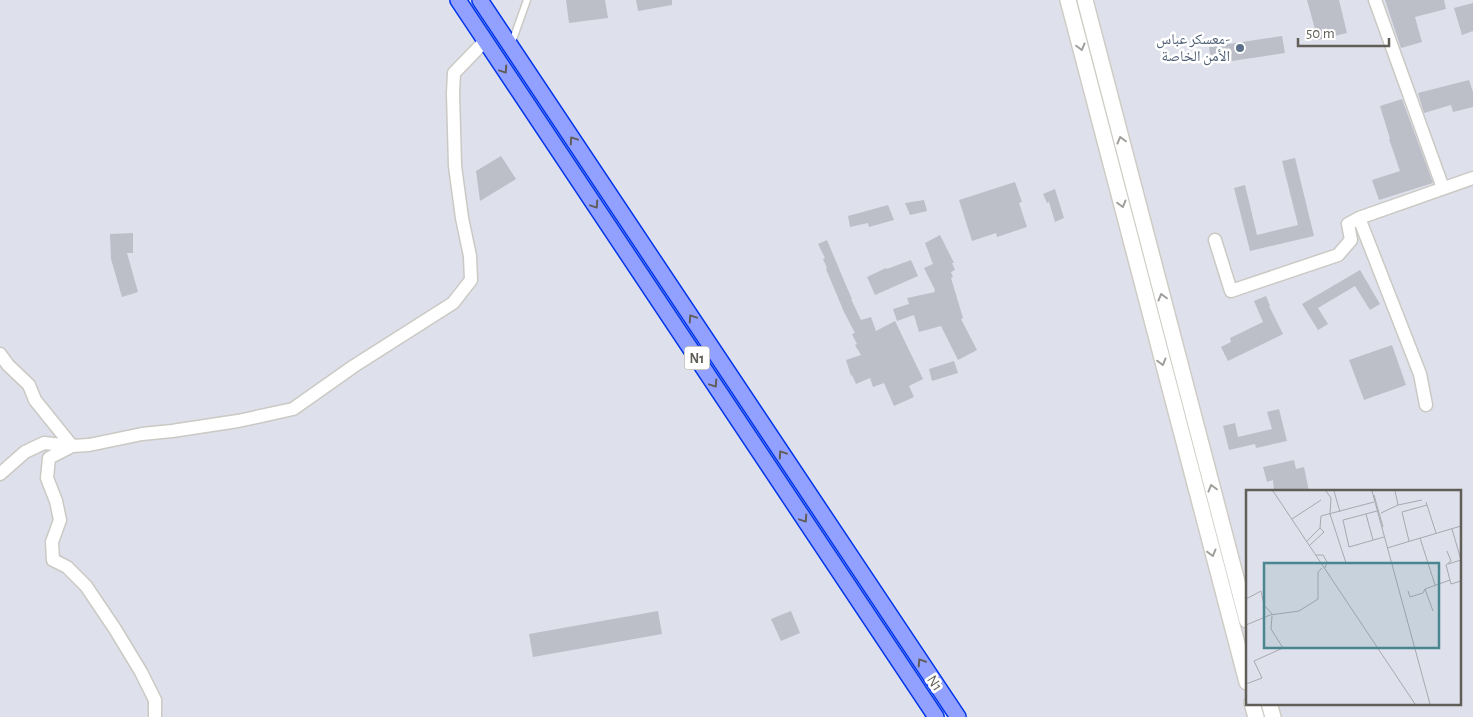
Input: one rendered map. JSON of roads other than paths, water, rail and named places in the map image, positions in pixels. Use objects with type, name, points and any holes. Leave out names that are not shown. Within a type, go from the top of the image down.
[{"type":"highway","name":"N1","points":[[458,0],[936,717]]},
{"type":"highway","name":"N1","points":[[480,0],[958,717]]},
{"type":"main road","points":[[1068,0],[1246,678]]},
{"type":"main road","points":[[1085,0],[1246,616]]},
{"type":"main road","points":[[1207,532],[1222,528]]},
{"type":"main road","points":[[1252,704],[1256,717]]},
{"type":"main road","points":[[1269,704],[1272,717]]},
{"type":"street","points":[[1375,0],[1443,188]]},
{"type":"street","points":[[0,474],[24,452],[44,443],[72,446],[89,445],[142,434],[238,421],[293,409],[354,366],[453,303],[471,280],[470,256],[462,218],[455,166],[454,73],[485,41]]},
{"type":"street","points":[[1214,240],[1231,291],[1338,255],[1351,240],[1348,224],[1359,218],[1473,178]]},
{"type":"street","points":[[1359,218],[1420,374],[1426,405]]},
{"type":"street","points":[[0,354],[8,365],[29,385],[35,400],[72,446]]},
{"type":"street","points":[[72,446],[49,458],[47,478],[56,501],[60,520],[52,542],[53,560],[67,566],[86,586],[115,629],[141,672],[155,700],[155,717]]},
{"type":"lane","points":[[511,46],[527,0]]},
{"type":"place","name":"معسكر عباس- الأمن الخاصة","points":[[1240,48]]}]
